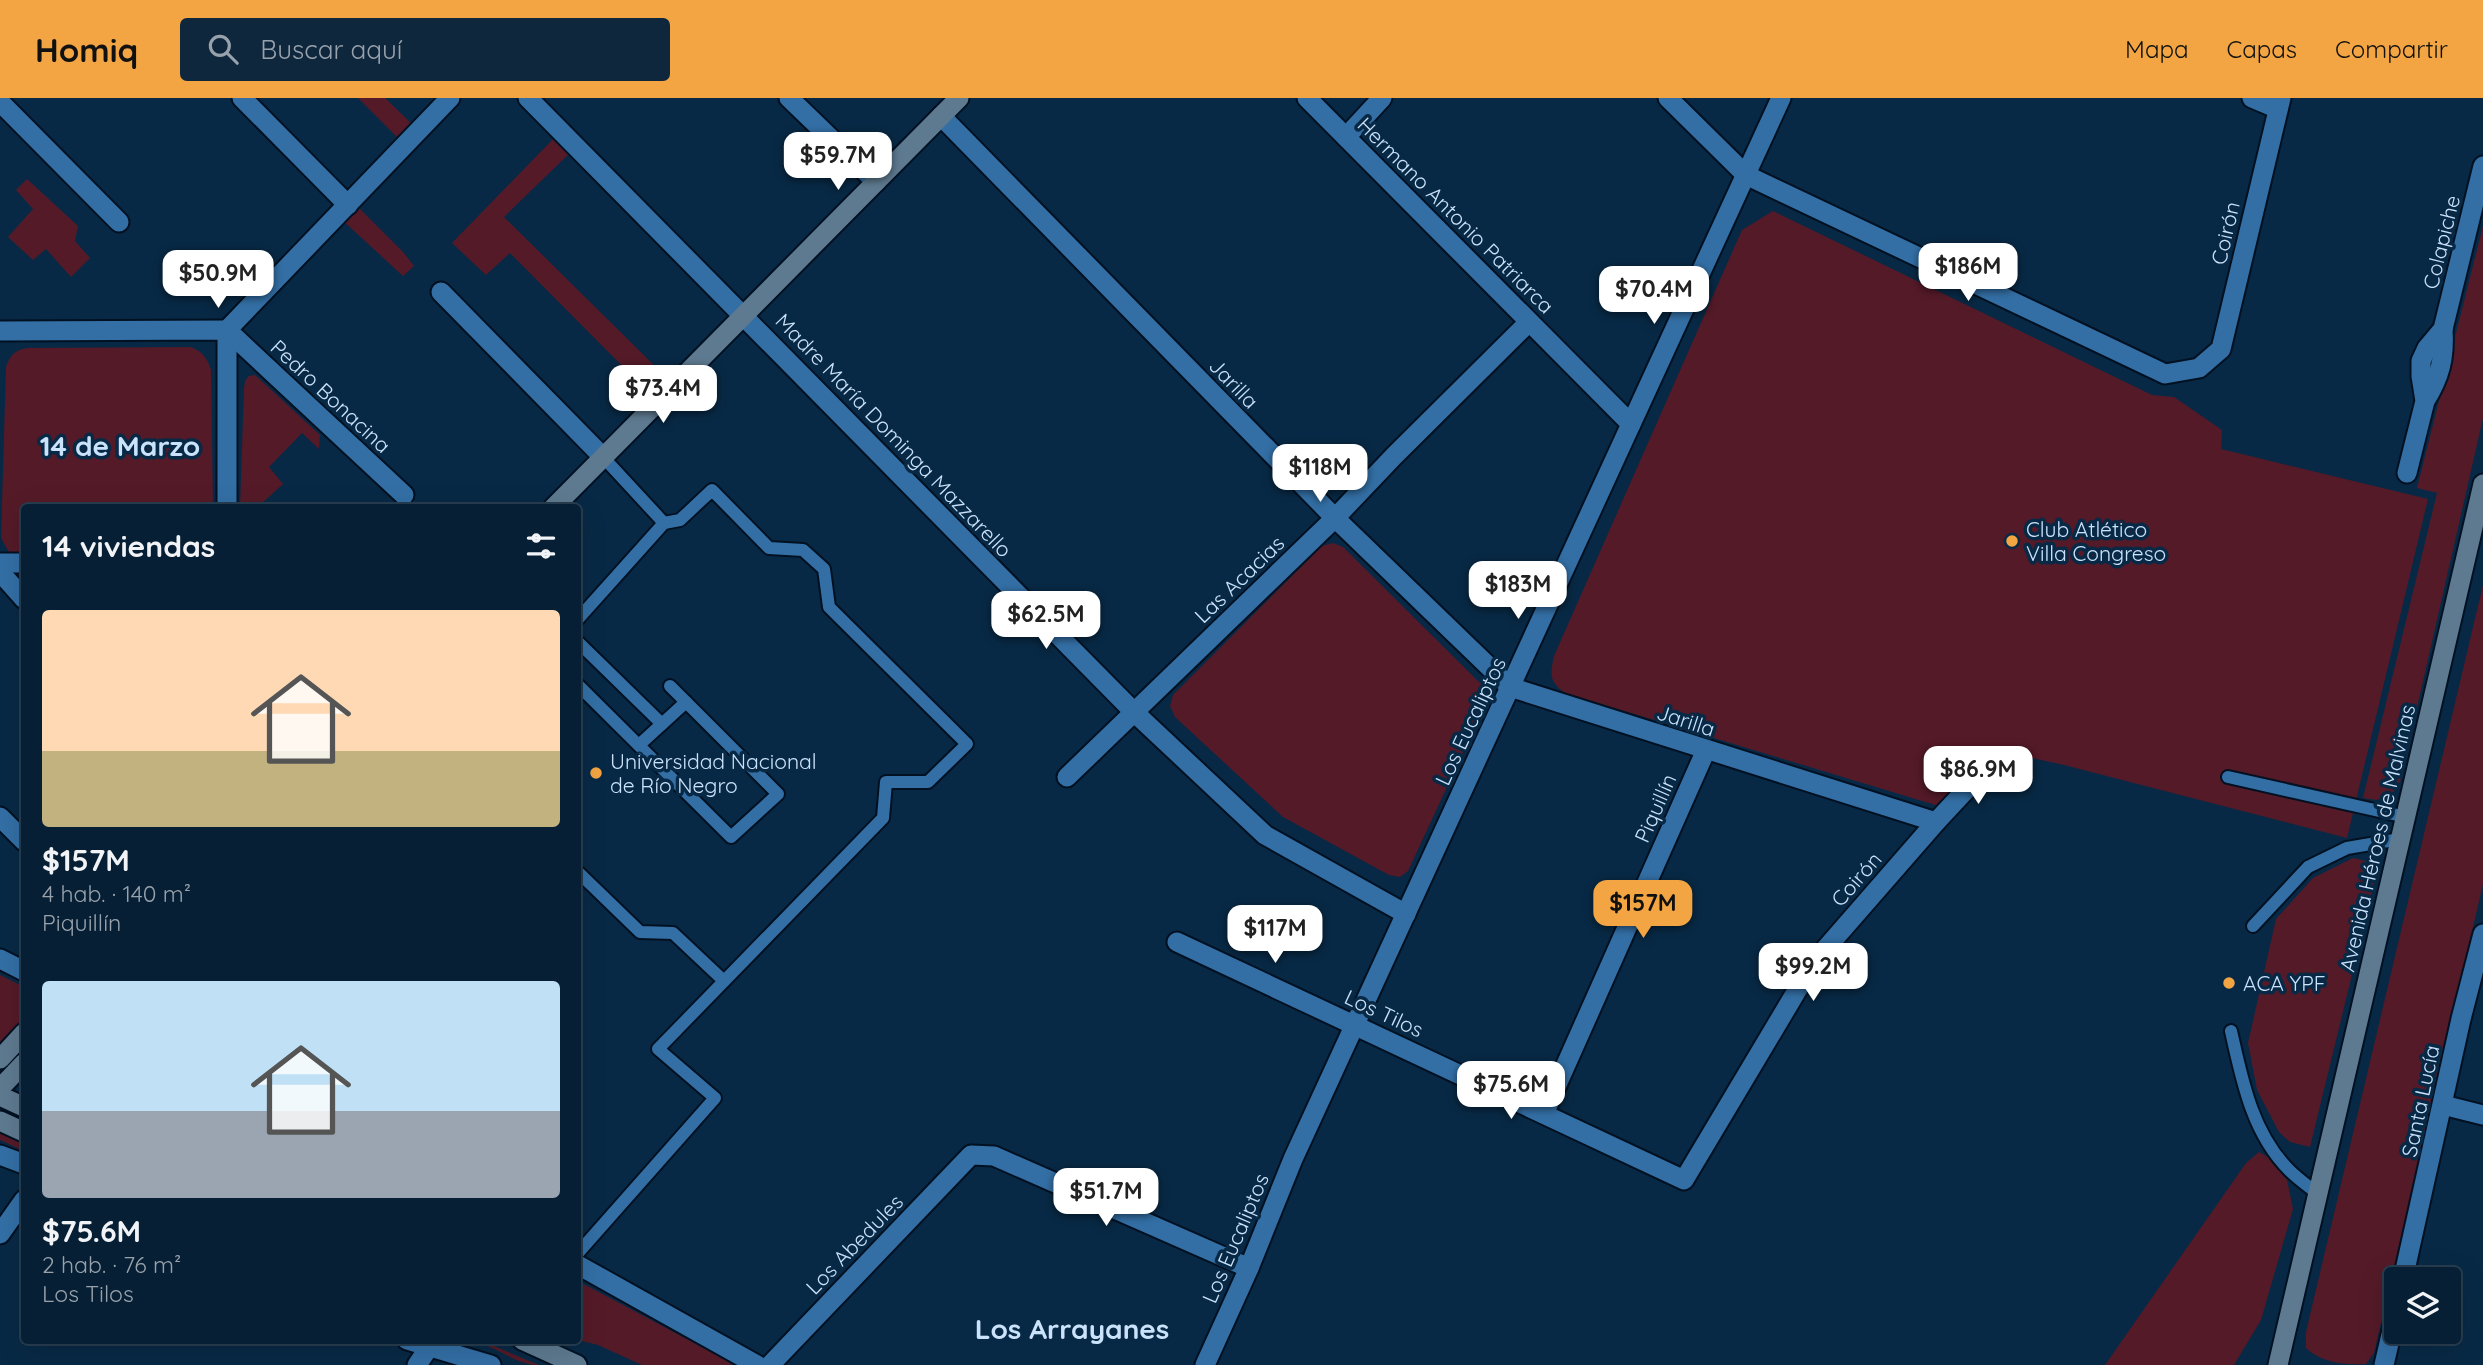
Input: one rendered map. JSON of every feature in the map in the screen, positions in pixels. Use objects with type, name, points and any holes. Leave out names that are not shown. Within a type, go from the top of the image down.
[{"type":"main road","points":[[557,504],[960,98]]},
{"type":"main road","name":"Avenida Héroes de Malvinas","points":[[2278,1365],[2483,484]]},
{"type":"main road","points":[[0,1059],[21,1036]]},
{"type":"main road","points":[[0,1084],[5,1083],[21,1066]]},
{"type":"main road","points":[[0,1096],[21,1106]]},
{"type":"main road","points":[[0,1121],[21,1131]]},
{"type":"main road","points":[[531,1344],[577,1365]]},
{"type":"street","points":[[242,98],[348,205]]},
{"type":"street","points":[[227,504],[228,330],[450,98]]},
{"type":"street","name":"Madre María Dominga Mazzarello","points":[[528,98],[1134,712],[1265,835],[1406,915]]},
{"type":"street","points":[[789,98],[876,182]]},
{"type":"street","name":"Hermano Antonio Patriarca","points":[[1307,98],[1631,424]]},
{"type":"street","points":[[1346,137],[1382,98]]},
{"type":"street","points":[[1668,98],[1745,175]]},
{"type":"street","name":"Los Eucaliptos","points":[[1205,1365],[1249,1268],[1293,1159],[1781,98]]},
{"type":"street","points":[[2252,98],[2279,104]]},
{"type":"street","points":[[0,102],[119,222]]},
{"type":"street","name":"Coirón","points":[[1745,175],[2165,374],[2199,368],[2221,349],[2279,104]]},
{"type":"street","name":"Jarilla","points":[[941,117],[1335,518],[1510,687],[1936,822]]},
{"type":"street","name":"Colapiche","points":[[2407,473],[2425,401],[2421,361],[2427,348],[2443,329],[2483,166]]},
{"type":"street","points":[[441,292],[603,457]]},
{"type":"street","name":"Las Acacias","points":[[1067,777],[1335,518],[1529,322]]},
{"type":"street","points":[[0,331],[228,330]]},
{"type":"street","name":"Pedro Bonacina","points":[[228,330],[404,495]]},
{"type":"street","points":[[0,563],[21,563]]},
{"type":"street","points":[[0,572],[21,596]]},
{"type":"street","name":"Piquillín","points":[[1544,1114],[1706,750]]},
{"type":"street","name":"Coirón","points":[[1684,1180],[1814,962],[1991,763]]},
{"type":"street","points":[[0,817],[21,838]]},
{"type":"street","name":"Santa Lucía","points":[[2406,1267],[2461,1019],[2483,934]]},
{"type":"street","name":"Los Tilos","points":[[1177,942],[1684,1180]]},
{"type":"street","points":[[0,958],[21,969]]},
{"type":"street","points":[[2443,1105],[2483,1115]]},
{"type":"street","points":[[0,1155],[21,1163]]},
{"type":"street","name":"Los Abedules","points":[[769,1365],[971,1155],[995,1156],[1249,1268]]},
{"type":"street","points":[[0,1234],[21,1204]]},
{"type":"street","points":[[581,1267],[757,1365]]},
{"type":"street","points":[[417,1365],[432,1344],[491,1365]]},
{"type":"street","points":[[2384,1365],[2389,1344]]},
{"type":"lane","points":[[603,457],[664,523]]},
{"type":"lane","points":[[581,616],[664,523],[680,520],[712,490],[769,548],[803,550],[824,569],[829,607],[967,744],[928,782],[886,782],[883,818],[658,1049],[715,1098],[581,1250]]},
{"type":"lane","points":[[581,645],[662,724]]},
{"type":"lane","points":[[581,688],[731,837],[778,794],[670,686]]},
{"type":"lane","points":[[639,746],[686,702]]},
{"type":"lane","points":[[2228,777],[2406,817]]},
{"type":"lane","points":[[2253,926],[2308,867],[2347,848],[2400,839]]},
{"type":"lane","points":[[581,875],[640,932],[673,933],[724,982]]},
{"type":"lane","points":[[2231,1031],[2245,1091],[2267,1143],[2288,1169],[2318,1194]]},
{"type":"shaded area","points":[[358,98],[385,98],[414,126],[400,140]]},
{"type":"shaded area","points":[[557,135],[573,150],[504,217],[668,379],[652,396],[510,253],[486,275],[452,243]]},
{"type":"shaded area","points":[[27,179],[78,226],[75,241],[90,258],[71,277],[46,249],[33,260],[8,237],[33,209],[16,190]]},
{"type":"shaded area","points":[[356,205],[414,266],[403,276],[341,219]]},
{"type":"shaded area","name":"Club Atlético Villa Congreso","points":[[1773,211],[2152,395],[2174,397],[2222,430],[2221,449],[2428,499],[2347,838],[2064,765],[1995,750],[1942,807],[1565,693],[1556,685],[1552,673],[1554,656],[1742,230]]},
{"type":"shaded area","points":[[2483,226],[2483,418],[2400,782],[2391,796],[2376,800],[2363,798],[2437,493],[2417,488]]},
{"type":"shaded area","points":[[191,347],[199,351],[211,370],[213,504],[21,504],[21,554],[9,552],[1,538],[6,367],[11,356],[27,348]]},
{"type":"shaded area","points":[[255,375],[320,435],[319,449],[302,433],[269,467],[283,484],[261,504],[240,504],[244,388],[249,376]]},
{"type":"shaded area","points":[[1333,543],[1343,547],[1482,685],[1486,693],[1486,703],[1408,871],[1400,877],[1389,875],[1283,817],[1175,717],[1170,706],[1173,695],[1322,546]]},
{"type":"shaded area","points":[[2483,585],[2483,884],[2394,1267],[2384,1267],[2384,1310],[2374,1353],[2366,1364],[2334,1362],[2319,1357],[2306,1348],[2306,1332]]},
{"type":"shaded area","points":[[2353,858],[2379,864],[2310,1147],[2290,1142],[2279,1132],[2257,1090],[2248,1043],[2276,919],[2313,878]]},
{"type":"shaded area","points":[[0,975],[21,986],[21,1023],[0,1043]]},
{"type":"shaded area","points":[[0,1131],[21,1141],[21,1150],[0,1140]]},
{"type":"shaded area","points":[[2259,1152],[2271,1159],[2287,1180],[2293,1209],[2261,1320],[2234,1365],[2105,1365],[2246,1163]]},
{"type":"shaded area","points":[[581,1283],[732,1365],[642,1365],[598,1345],[581,1341]]},
{"type":"shaded area","points":[[479,1344],[489,1344],[539,1365],[522,1362]]},
{"type":"place","name":"Club Atlético Villa Congreso","points":[[2012,541]]},
{"type":"place","name":"Universidad Nacional de Río Negro","points":[[596,773]]},
{"type":"place","name":"ACA YPF","points":[[2229,983]]},
{"type":"district","name":"14 de Marzo","points":[[120,445]]},
{"type":"district","name":"Los Arrayanes","points":[[1072,1328]]}]
